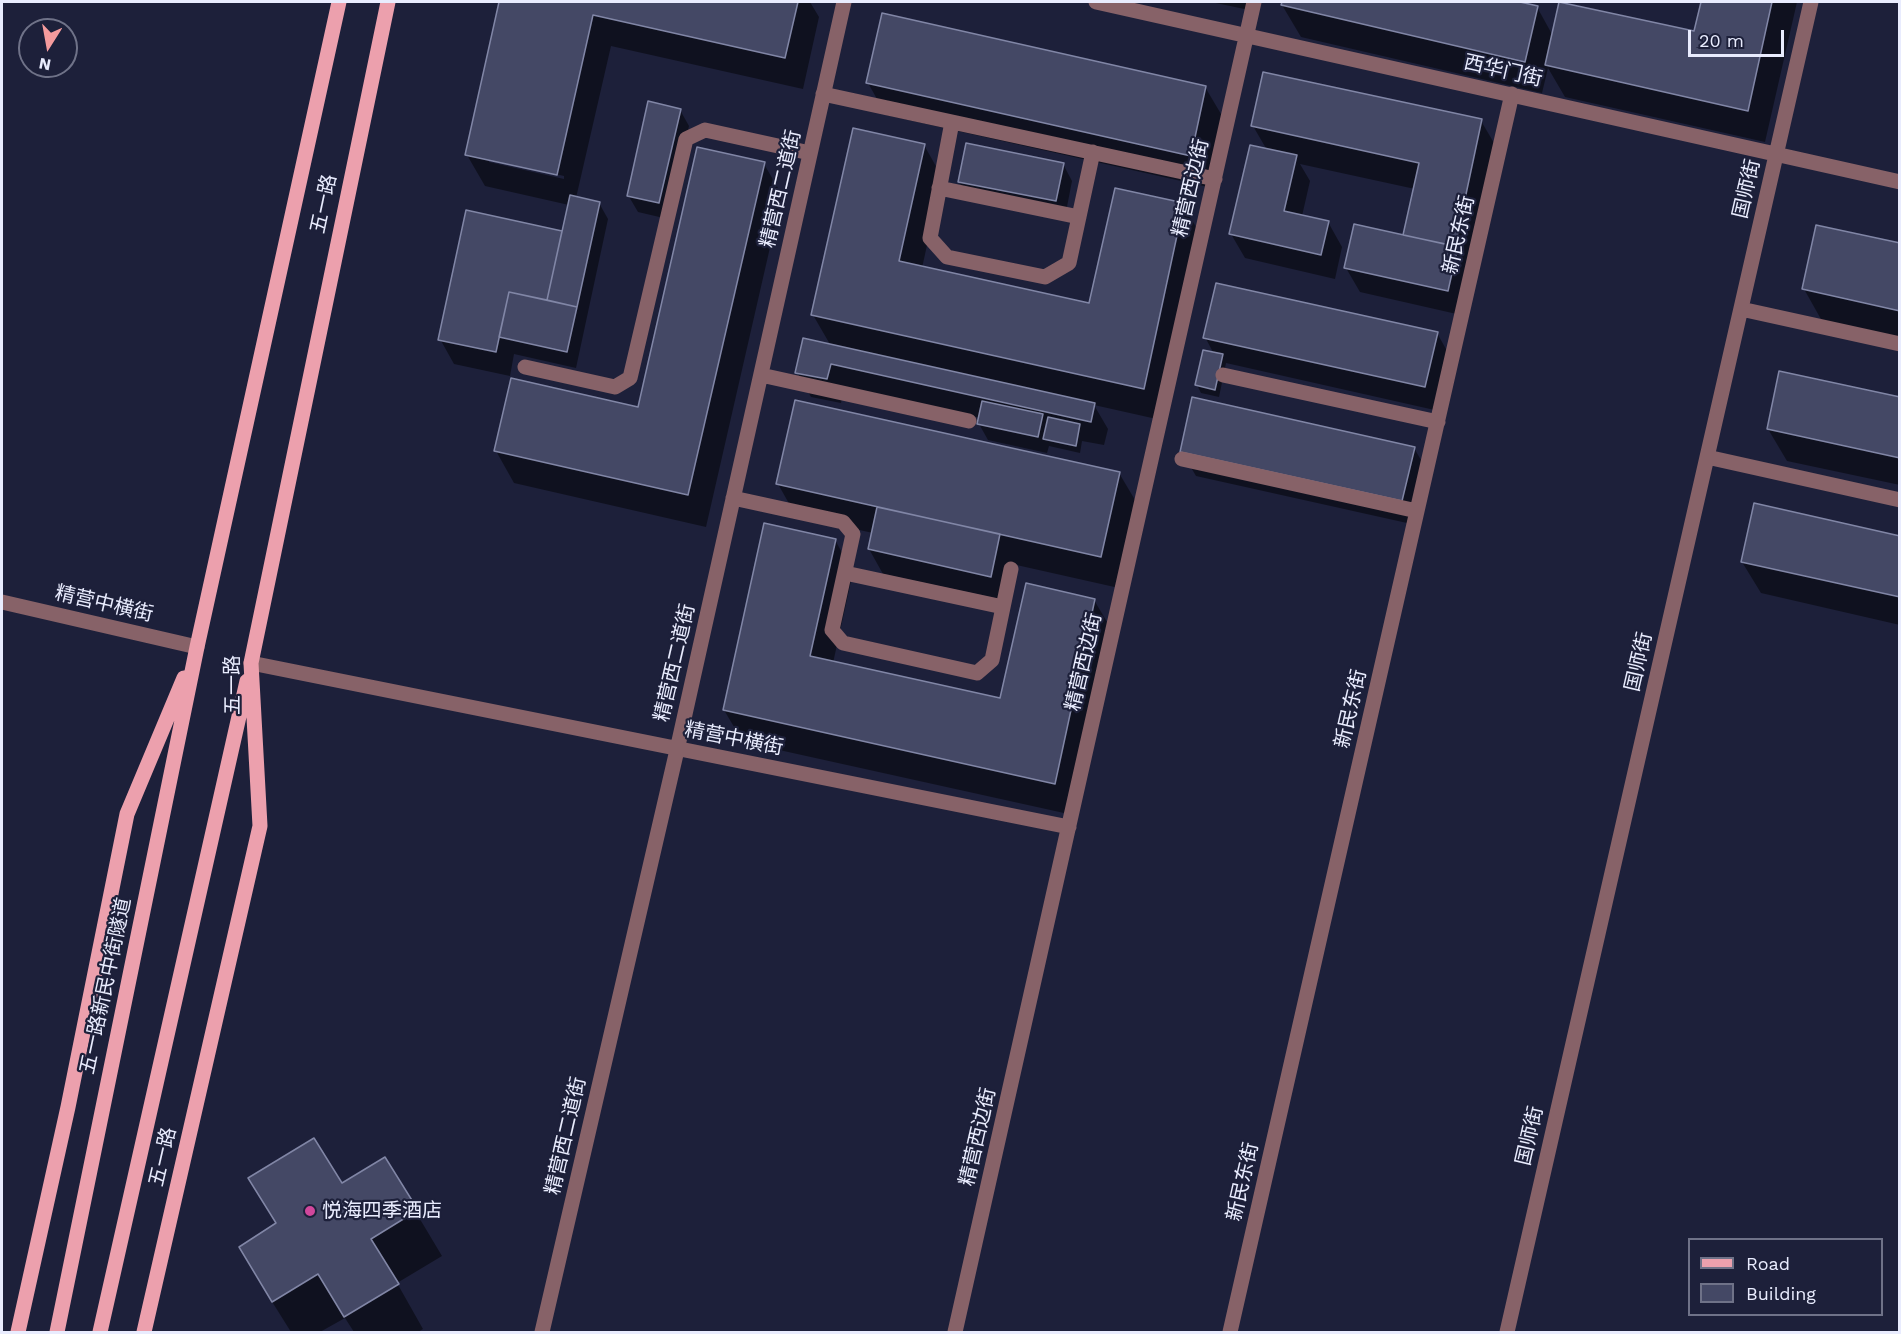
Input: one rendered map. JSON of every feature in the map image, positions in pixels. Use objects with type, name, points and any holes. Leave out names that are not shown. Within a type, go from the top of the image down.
[{"type":"main road","points":[[197,647],[339,2]]},
{"type":"main road","name":"五一路","points":[[144,1332],[260,826],[251,663],[388,2]]},
{"type":"main road","name":"五一路","points":[[18,1332],[68,1107],[127,814],[197,647]]},
{"type":"main road","name":"五一路新民中街隧道","points":[[57,1332],[197,647]]},
{"type":"main road","points":[[100,1332],[251,663]]},
{"type":"street","name":"精营西二道街","points":[[543,1332],[677,750],[844,2]]},
{"type":"street","name":"西华门街","points":[[1096,2],[1899,182]]},
{"type":"street","name":"精营西边街","points":[[955,1332],[1254,2]]},
{"type":"street","name":"国师街","points":[[1507,1332],[1811,2]]},
{"type":"street","points":[[823,94],[1215,179]]},
{"type":"street","name":"新民东街","points":[[1230,1332],[1512,94]]},
{"type":"street","points":[[952,122],[930,238],[947,257],[1012,271],[1045,278],[1069,263],[1093,152]]},
{"type":"street","points":[[525,366],[615,387],[630,378],[686,139],[705,130],[810,153]]},
{"type":"street","points":[[939,188],[1079,217]]},
{"type":"street","points":[[1741,309],[1899,344]]},
{"type":"street","points":[[760,375],[969,421]]},
{"type":"street","points":[[1223,375],[1438,422]]},
{"type":"street","points":[[1707,458],[1899,500]]},
{"type":"street","points":[[1182,459],[1417,512]]},
{"type":"street","points":[[733,498],[843,522],[853,534],[832,630],[843,644],[977,673],[992,660],[1011,569]]},
{"type":"street","points":[[844,573],[1003,607]]},
{"type":"street","name":"精营中横街","points":[[2,603],[197,647]]},
{"type":"street","name":"精营中横街","points":[[251,663],[1069,827]]},
{"type":"building","points":[[499,2],[798,2],[785,58],[593,15],[557,175],[465,155]]},
{"type":"building","points":[[1282,2],[1520,2],[1538,6],[1525,62],[1281,5]]},
{"type":"building","points":[[1559,2],[1694,31],[1701,2],[1772,2],[1748,111],[1545,65]]},
{"type":"building","points":[[882,13],[1206,86],[1191,156],[866,83]]},
{"type":"building","points":[[1263,72],[1482,119],[1455,246],[1403,235],[1419,163],[1251,126]]},
{"type":"building","points":[[648,101],[681,109],[659,203],[627,196]]},
{"type":"building","points":[[853,128],[925,144],[899,261],[1089,303],[1115,188],[1184,203],[1144,389],[811,315]]},
{"type":"building","points":[[966,143],[1064,163],[1056,201],[958,182]]},
{"type":"building","points":[[1250,145],[1297,155],[1284,211],[1329,221],[1321,255],[1229,234]]},
{"type":"building","points":[[697,147],[765,162],[688,495],[494,451],[511,378],[638,407]]},
{"type":"building","points":[[570,195],[600,202],[577,307],[547,300]]},
{"type":"building","points":[[466,210],[562,231],[547,300],[509,292],[496,352],[438,340]]},
{"type":"building","points":[[1354,224],[1458,247],[1448,291],[1344,268]]},
{"type":"building","points":[[1816,225],[1900,243],[1900,311],[1802,289]]},
{"type":"building","points":[[1216,283],[1438,332],[1425,387],[1203,338]]},
{"type":"building","points":[[509,292],[577,307],[567,352],[499,337]]},
{"type":"building","points":[[803,338],[1095,403],[1091,422],[831,364],[827,379],[795,373]]},
{"type":"building","points":[[1203,350],[1223,354],[1215,390],[1195,385]]},
{"type":"building","points":[[1779,371],[1900,397],[1900,458],[1767,429]]},
{"type":"building","points":[[1192,397],[1415,447],[1402,501],[1180,452]]},
{"type":"building","points":[[795,400],[1120,472],[1101,557],[776,484]]},
{"type":"building","points":[[982,401],[1043,414],[1038,437],[977,424]]},
{"type":"building","points":[[1048,417],[1080,424],[1076,446],[1043,439]]},
{"type":"building","points":[[1754,503],[1900,536],[1900,597],[1741,562]]},
{"type":"building","points":[[877,507],[1000,534],[991,577],[868,549]]},
{"type":"building","points":[[764,523],[836,539],[810,656],[1000,698],[1026,583],[1095,599],[1055,784],[723,710]]},
{"type":"building","name":"悦海四季酒店","points":[[314,1138],[342,1183],[385,1157],[418,1210],[371,1239],[399,1284],[344,1317],[318,1274],[272,1302],[239,1247],[276,1223],[248,1178]]},
{"type":"place","name":"悦海四季酒店","points":[[310,1211]]}]
